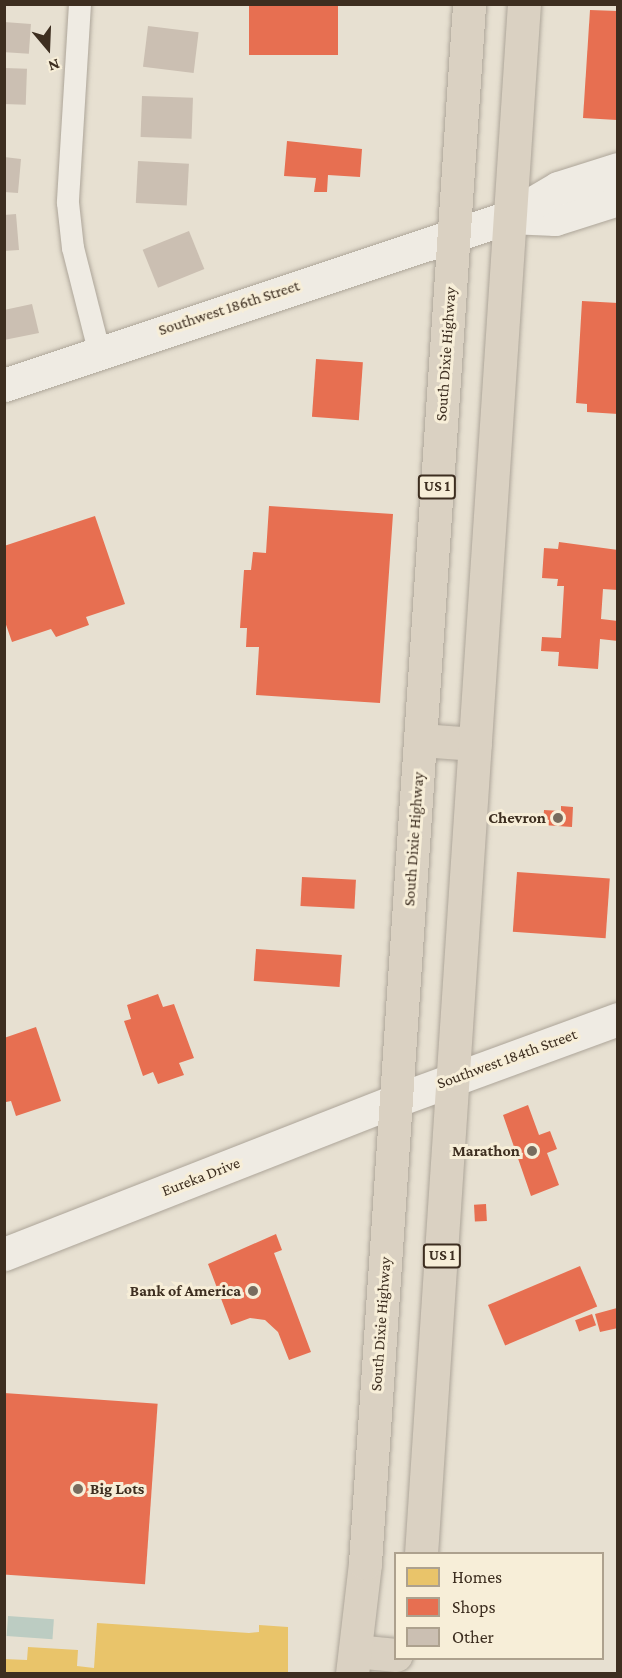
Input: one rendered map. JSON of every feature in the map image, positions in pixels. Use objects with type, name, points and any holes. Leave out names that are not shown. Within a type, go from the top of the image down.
[{"type":"highway","name":"South Dixie Highway","points":[[354,1662],[397,1100],[469,4]]},
{"type":"highway","name":"US 1","points":[[421,1552],[524,4]]},
{"type":"highway","points":[[421,740],[475,744]]},
{"type":"highway","points":[[354,1662],[394,1655]]},
{"type":"main road","points":[[509,217],[558,188],[618,169]]},
{"type":"main road","points":[[509,217],[555,219],[618,199]]},
{"type":"main road","name":"Southwest 186th Street","points":[[4,385],[99,351],[509,217]]},
{"type":"main road","name":"Southwest 184th Street","points":[[397,1100],[618,1019]]},
{"type":"main road","name":"Eureka Drive","points":[[4,1254],[397,1100]]},
{"type":"street","points":[[80,4],[68,203],[73,248],[99,351]]},
{"type":"shaded area","points":[[8,1616],[54,1619],[52,1639],[7,1636]]},
{"type":"building: Homes","points":[[97,1623],[249,1633],[259,1632],[259,1625],[288,1627],[288,1674],[4,1674],[4,1659],[27,1660],[28,1647],[78,1650],[77,1666],[94,1668]]},
{"type":"building: Shops","points":[[249,4],[338,4],[338,55],[249,55]]},
{"type":"building: Shops","points":[[590,10],[618,11],[617,120],[583,118]]},
{"type":"building: Shops","points":[[287,141],[362,149],[360,177],[328,175],[327,192],[314,192],[316,178],[284,176]]},
{"type":"building: Shops","points":[[582,301],[618,303],[618,414],[587,412],[587,404],[576,403]]},
{"type":"building: Shops","points":[[316,359],[363,362],[359,420],[312,417]]},
{"type":"building: Shops","points":[[269,506],[393,514],[380,703],[256,695],[259,647],[246,647],[247,628],[240,628],[244,570],[251,570],[253,552],[266,553]]},
{"type":"building: Shops","points":[[95,516],[125,604],[86,617],[89,625],[56,637],[51,629],[12,642],[4,619],[4,546]]},
{"type":"building: Shops","points":[[559,542],[618,550],[618,590],[603,589],[601,619],[618,621],[618,641],[600,639],[598,669],[558,666],[559,652],[541,651],[542,637],[561,638],[564,586],[557,586],[558,579],[542,578],[544,548],[558,549]]},
{"type":"building: Shops","name":"Chevron","points":[[561,806],[573,807],[572,827],[543,825],[544,810],[561,811]]},
{"type":"building: Shops","name":"Chevron","points":[[517,872],[610,878],[606,938],[513,932]]},
{"type":"building: Shops","points":[[302,877],[356,880],[354,909],[300,906]]},
{"type":"building: Shops","points":[[256,949],[342,955],[340,987],[254,981]]},
{"type":"building: Shops","points":[[158,994],[163,1007],[174,1004],[194,1058],[179,1063],[184,1075],[158,1084],[153,1072],[143,1076],[124,1021],[131,1019],[127,1005]]},
{"type":"building: Shops","points":[[36,1027],[61,1101],[16,1116],[11,1101],[6,1102],[4,1098],[4,1038]]},
{"type":"building: Shops","name":"Marathon","points":[[528,1105],[539,1135],[550,1131],[557,1149],[547,1153],[559,1185],[531,1196],[503,1115]]},
{"type":"building: Shops","points":[[486,1204],[487,1221],[475,1222],[474,1205]]},
{"type":"building: Shops","name":"Bank of America","points":[[276,1234],[282,1250],[274,1253],[311,1352],[289,1360],[278,1332],[265,1320],[250,1318],[231,1325],[208,1264]]},
{"type":"building: Shops","points":[[580,1266],[597,1307],[505,1346],[488,1305]]},
{"type":"building: Shops","points":[[617,1308],[618,1328],[600,1332],[595,1314]]},
{"type":"building: Shops","points":[[592,1314],[596,1325],[579,1331],[575,1320]]},
{"type":"building: Shops","name":"Big Lots","points":[[4,1393],[158,1404],[145,1584],[4,1574]]},
{"type":"building: Other","points":[[4,22],[31,24],[29,54],[4,52]]},
{"type":"building: Other","points":[[148,26],[199,32],[194,73],[143,67]]},
{"type":"building: Other","points":[[4,68],[27,69],[26,105],[4,104]]},
{"type":"building: Other","points":[[142,96],[193,98],[192,139],[141,137]]},
{"type":"building: Other","points":[[4,157],[21,159],[18,193],[4,192]]},
{"type":"building: Other","points":[[138,161],[189,164],[187,206],[136,203]]},
{"type":"building: Other","points":[[16,214],[19,250],[4,251],[4,215]]},
{"type":"building: Other","points":[[189,231],[204,269],[158,288],[143,250]]},
{"type":"building: Other","points":[[32,304],[39,333],[4,340],[4,310]]},
{"type":"place","name":"Chevron","points":[[558,818]]},
{"type":"place","name":"Marathon","points":[[532,1151]]},
{"type":"place","name":"Bank of America","points":[[253,1291]]},
{"type":"place","name":"Big Lots","points":[[78,1489]]}]
